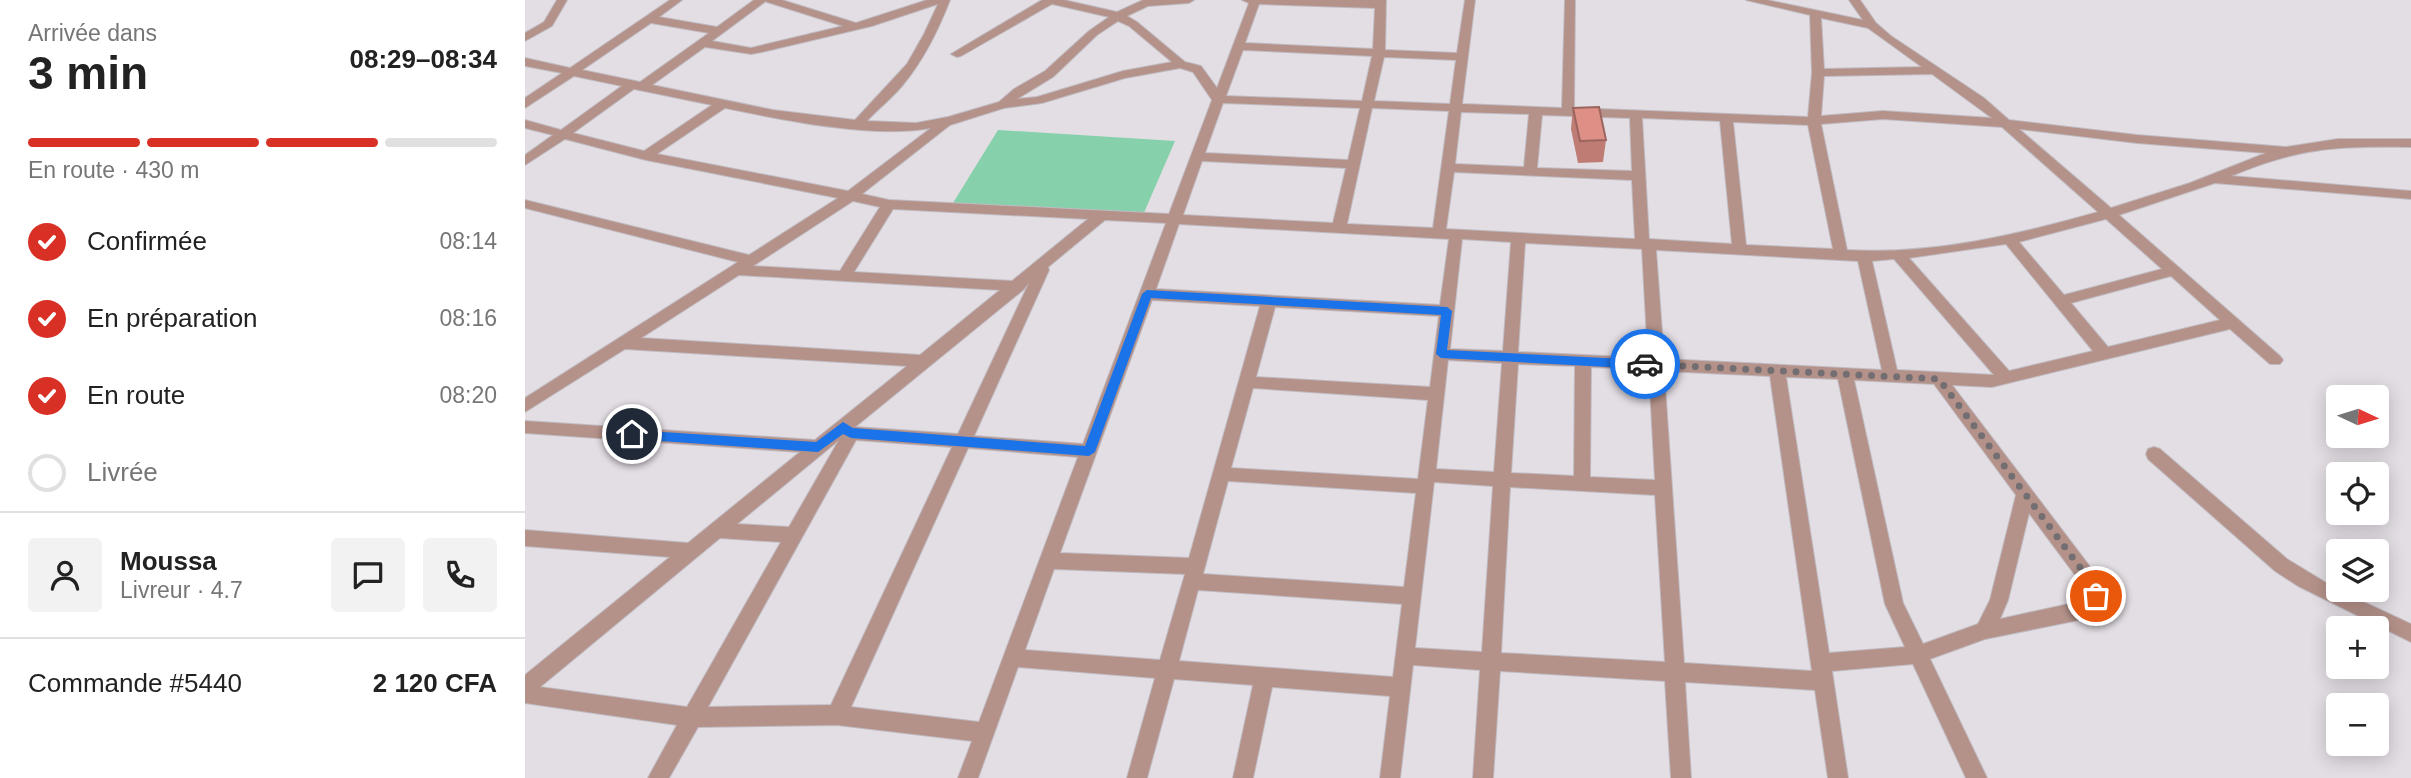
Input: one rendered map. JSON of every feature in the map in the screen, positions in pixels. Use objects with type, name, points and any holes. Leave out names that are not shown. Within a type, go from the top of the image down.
[{"type":"street","points":[[525,38],[537,32],[554,16],[562,0]]},
{"type":"street","points":[[525,104],[677,0]]},
{"type":"street","points":[[525,161],[704,43],[761,0]]},
{"type":"street","points":[[771,0],[853,26]]},
{"type":"street","points":[[704,43],[751,51],[869,24],[938,0]]},
{"type":"street","points":[[857,125],[916,60],[929,40],[945,0]]},
{"type":"street","points":[[957,54],[1050,0],[1118,16],[1133,24],[1181,64],[1197,69],[1218,99]]},
{"type":"street","points":[[1003,105],[1049,74],[1093,33],[1118,16],[1149,2],[1189,0]]},
{"type":"street","points":[[1247,0],[1380,3],[1380,53],[1339,228]]},
{"type":"street","points":[[1390,778],[1447,311],[1448,168],[1470,0]]},
{"type":"street","points":[[1568,111],[1570,0]]},
{"type":"street","points":[[1751,0],[1872,25]]},
{"type":"street","points":[[1854,0],[1872,25],[1901,50],[1936,70],[2007,124],[2276,360]]},
{"type":"street","points":[[968,778],[1255,1]]},
{"type":"street","points":[[1815,14],[1818,73],[1814,121],[1841,255]]},
{"type":"street","points":[[650,19],[720,31]]},
{"type":"street","points":[[525,25],[537,32]]},
{"type":"street","points":[[1238,46],[1464,57]]},
{"type":"street","points":[[525,62],[773,114],[857,125],[916,127],[950,121],[1003,105],[1038,100],[1123,75],[1181,64]]},
{"type":"street","points":[[1818,73],[1936,70]]},
{"type":"street","points":[[1218,99],[1814,121],[1870,116],[1964,118],[2157,142],[2289,150],[2350,143],[2411,143]]},
{"type":"street","points":[[646,156],[723,103]]},
{"type":"street","points":[[1530,171],[1536,110]]},
{"type":"street","points":[[1636,114],[1639,176],[1657,365],[1681,778]]},
{"type":"street","points":[[1726,118],[1739,249]]},
{"type":"street","points":[[525,406],[851,196],[887,166],[950,121]]},
{"type":"street","points":[[525,124],[646,156],[890,204],[1864,256],[1898,255],[2009,239],[2109,216],[2289,150]]},
{"type":"street","points":[[1198,157],[1353,164]]},
{"type":"street","points":[[1448,168],[1639,176]]},
{"type":"street","points":[[2216,179],[2411,195]]},
{"type":"street","points":[[525,204],[751,260]]},
{"type":"street","points":[[844,276],[890,204]]},
{"type":"street","points":[[525,687],[818,447],[847,430],[1102,215]]},
{"type":"street","points":[[1483,778],[1518,237]]},
{"type":"street","points":[[2009,239],[2105,354]]},
{"type":"street","points":[[1898,255],[2006,378]]},
{"type":"street","points":[[1864,256],[1891,377]]},
{"type":"street","points":[[837,715],[1044,265]]},
{"type":"street","points":[[736,270],[1018,286]]},
{"type":"street","points":[[2060,301],[2172,271]]},
{"type":"street","points":[[1147,294],[1447,311]]},
{"type":"street","points":[[1137,778],[1269,301]]},
{"type":"street","points":[[1441,354],[1992,381],[2231,323]]},
{"type":"street","points":[[623,343],[926,361]]},
{"type":"street","points":[[1582,484],[1583,361]]},
{"type":"street","points":[[1777,371],[1838,778]]},
{"type":"street","points":[[1845,374],[1894,604],[1977,778]]},
{"type":"street","points":[[1405,656],[1675,671],[1822,672],[1919,655],[1985,630],[2089,610],[2096,604],[2096,596],[2088,578],[1939,379]]},
{"type":"street","points":[[1247,382],[1437,394]]},
{"type":"street","points":[[525,427],[818,447]]},
{"type":"street","points":[[847,430],[1089,452]]},
{"type":"street","points":[[658,778],[794,535],[847,430]]},
{"type":"street","points":[[2154,454],[2281,565],[2304,580],[2411,634]]},
{"type":"street","points":[[1221,474],[1426,481],[1503,479],[1664,488]]},
{"type":"street","points":[[1985,630],[1999,600],[2025,494]]},
{"type":"street","points":[[716,530],[794,535]]},
{"type":"street","points":[[525,538],[689,551]]},
{"type":"street","points":[[1049,561],[1412,596]]},
{"type":"street","points":[[1013,658],[1401,687]]},
{"type":"street","points":[[1243,778],[1264,677]]},
{"type":"street","points":[[525,694],[692,717],[837,715],[985,733]]},
{"type":"green space","points":[[998,130],[1175,141],[1143,215],[953,203]]},
{"type":"building","points":[[1599,107],[1606,140],[1580,141],[1573,108]]},
{"type":"way so far","points":[[1645,364],[1939,379],[2088,578],[2096,596]]},
{"type":"route","points":[[632,434],[818,447],[843,427],[851,433],[1089,452],[1147,294],[1447,311],[1441,354],[1645,364]]}]
